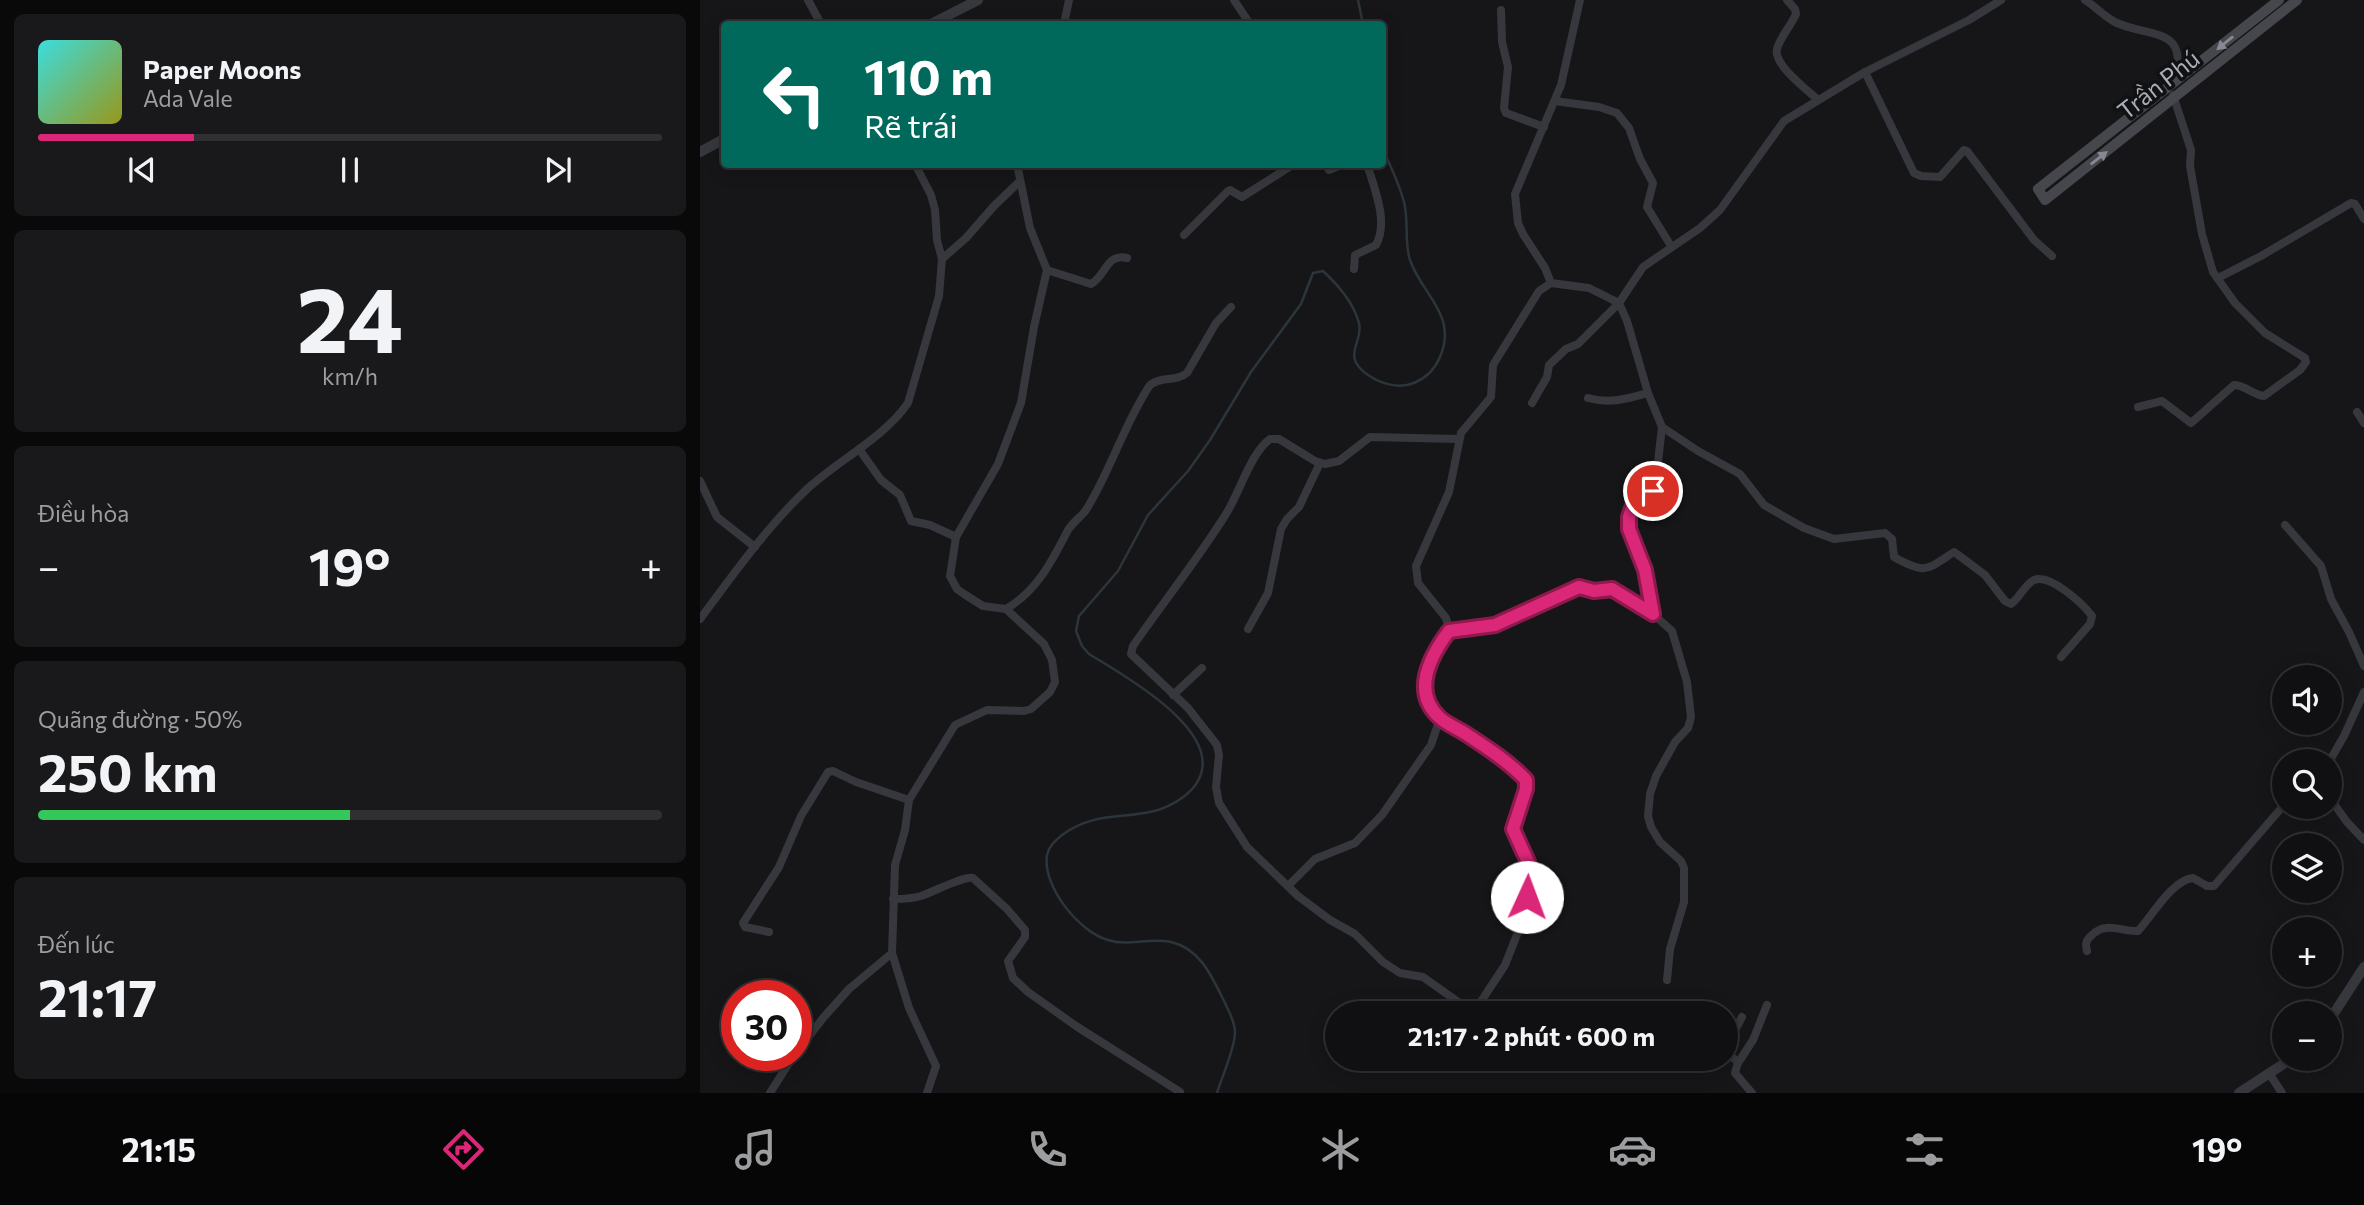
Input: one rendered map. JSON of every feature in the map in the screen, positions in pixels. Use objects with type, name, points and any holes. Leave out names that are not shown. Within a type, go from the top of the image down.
[{"type":"main road","name":"Trần Phú","points":[[2279,0],[2038,189],[2045,200],[2297,0]]},
{"type":"street","points":[[808,0],[819,21]]},
{"type":"street","points":[[937,21],[978,0]]},
{"type":"street","points":[[1065,21],[1069,0]]},
{"type":"street","points":[[1234,0],[1248,21]]},
{"type":"street","points":[[1551,284],[1545,268],[1522,234],[1514,202],[1515,190],[1562,85],[1580,0]]},
{"type":"street","points":[[1787,0],[1796,14],[1777,47],[1776,57],[1817,100]]},
{"type":"street","points":[[1532,403],[1547,377],[1549,365],[1566,349],[1578,344],[1619,303],[1643,267],[1700,228],[1720,210],[1778,126],[1792,114],[1865,72],[1969,20],[2001,0]]},
{"type":"street","points":[[2085,0],[2115,22],[2158,33],[2172,42],[2177,50],[2178,67],[2173,84],[2173,99],[2191,150],[2190,166],[2207,258],[2235,303],[2253,322],[2274,340],[2305,358],[2305,365],[2264,396],[2243,386],[2234,385],[2191,423],[2162,401],[2138,407]]},
{"type":"street","points":[[1501,10],[1502,42],[1508,67],[1504,108],[1506,113],[1544,127]]},
{"type":"street","points":[[1865,72],[1914,173],[1940,177],[1958,153],[1967,151],[2027,230],[2052,256]]},
{"type":"street","points":[[1555,101],[1611,110],[1625,122],[1653,183],[1647,207],[1671,246]]},
{"type":"street","points":[[700,152],[721,141]]},
{"type":"street","points":[[700,619],[755,547],[804,491],[898,416],[908,403],[939,296],[942,259],[931,195],[917,168]]},
{"type":"street","points":[[926,1093],[936,1066],[909,1008],[892,953],[895,860],[905,830],[909,800],[955,726],[987,710],[1031,709],[1053,687],[1054,668],[1049,651],[1006,609],[984,606],[957,589],[950,576],[956,537],[998,464],[1021,403],[1047,270],[1030,228],[1017,168]]},
{"type":"street","points":[[1184,235],[1228,191],[1242,197],[1288,168]]},
{"type":"street","points":[[1354,269],[1355,256],[1376,245],[1381,230],[1380,214],[1368,168]]},
{"type":"street","points":[[942,259],[966,238],[1019,182]]},
{"type":"street","points":[[2218,278],[2351,203],[2355,204],[2364,219]]},
{"type":"street","points":[[1047,270],[1091,284],[1112,260],[1127,258]]},
{"type":"street","points":[[1459,439],[1370,437],[1339,461],[1332,463],[1320,463],[1276,439],[1267,441],[1221,522],[1133,646],[1131,655],[1196,717],[1217,745],[1220,762],[1216,787],[1222,811],[1247,847],[1307,904],[1355,934],[1382,962],[1394,970],[1423,977],[1467,1010],[1474,1011],[1505,965],[1526,912],[1528,862],[1513,829],[1527,782],[1496,755],[1440,718],[1426,699],[1425,679],[1432,659],[1449,631],[1446,618],[1418,583],[1416,566],[1449,492],[1459,439],[1467,425],[1491,397],[1494,362],[1539,291],[1551,284],[1589,288],[1619,303],[1662,427],[1655,488],[1632,508],[1629,517],[1629,529],[1645,570],[1653,614]]},
{"type":"street","points":[[1006,609],[1030,592],[1054,559],[1069,529],[1085,511],[1119,440],[1150,385],[1158,380],[1181,377],[1187,373],[1216,323],[1231,307]]},
{"type":"street","points":[[1588,398],[1619,401],[1648,393]]},
{"type":"street","points":[[2357,412],[2364,423]]},
{"type":"street","points":[[1662,427],[1740,474],[1764,505],[1820,535],[1834,539],[1885,533],[1892,539],[1894,557],[1924,569],[1932,568],[1954,552],[1985,576],[2005,601],[2011,604],[2030,583],[2040,579],[2049,580],[2073,596],[2092,617],[2090,624],[2062,657]]},
{"type":"street","points":[[859,449],[881,480],[900,495],[911,521],[930,525],[956,537]]},
{"type":"street","points":[[1248,629],[1268,593],[1281,529],[1299,508],[1320,463]]},
{"type":"street","points":[[700,481],[717,517],[755,547]]},
{"type":"street","points":[[2285,525],[2321,566],[2331,599],[2364,666]]},
{"type":"street","points":[[1449,631],[1495,625],[1579,587],[1594,591],[1612,589],[1653,614],[1675,635],[1687,682],[1691,718],[1688,728],[1675,741],[1664,760],[1650,794],[1648,816],[1651,827],[1665,849],[1681,860],[1684,868],[1684,902],[1670,949],[1667,979]]},
{"type":"street","points":[[1173,695],[1202,668]]},
{"type":"street","points":[[2337,749],[2361,709],[2364,692]]},
{"type":"street","points":[[1288,886],[1315,859],[1355,843],[1382,815],[1427,751],[1440,718]]},
{"type":"street","points":[[769,932],[745,927],[743,923],[779,867],[801,816],[828,772],[833,771],[909,800]]},
{"type":"street","points":[[2342,815],[2364,840]]},
{"type":"street","points":[[2087,951],[2085,943],[2098,929],[2109,927],[2138,931],[2184,879],[2193,878],[2207,886],[2214,886],[2272,819]]},
{"type":"street","points":[[893,899],[914,898],[968,877],[973,878],[1026,930],[1025,937],[1009,961],[1016,981],[1076,1026],[1180,1091]]},
{"type":"street","points":[[812,1032],[849,989],[892,953]]},
{"type":"street","points":[[2342,1001],[2364,967]]},
{"type":"street","points":[[1738,1063],[1753,1040],[1767,1005]]},
{"type":"street","points":[[1738,1024],[1742,1017]]},
{"type":"street","points":[[770,1093],[784,1071]]},
{"type":"street","points":[[1736,1071],[1752,1093]]},
{"type":"street","points":[[2239,1093],[2272,1071]]},
{"type":"street","points":[[2269,1073],[2282,1093]]},
{"type":"waterway","points":[[1358,0],[1362,21]]},
{"type":"waterway","points":[[1217,1093],[1233,1046],[1235,1028],[1232,1017],[1204,965],[1190,951],[1171,942],[1116,942],[1097,935],[1075,918],[1056,893],[1050,880],[1047,855],[1051,846],[1062,835],[1086,822],[1145,813],[1170,805],[1187,794],[1196,784],[1203,760],[1197,742],[1184,723],[1145,690],[1089,654],[1082,646],[1076,631],[1079,616],[1118,571],[1148,515],[1188,471],[1251,372],[1301,304],[1313,273],[1323,271],[1353,308],[1360,330],[1355,362],[1368,375],[1390,385],[1402,386],[1422,379],[1436,365],[1444,342],[1445,329],[1442,317],[1410,260],[1404,202],[1386,156]]},
{"type":"route","points":[[1527,897],[1528,862],[1513,829],[1527,782],[1482,745],[1440,718],[1426,699],[1424,690],[1427,670],[1449,631],[1500,623],[1574,588],[1594,591],[1609,588],[1653,614],[1645,570],[1629,529],[1629,512],[1653,491]]}]
